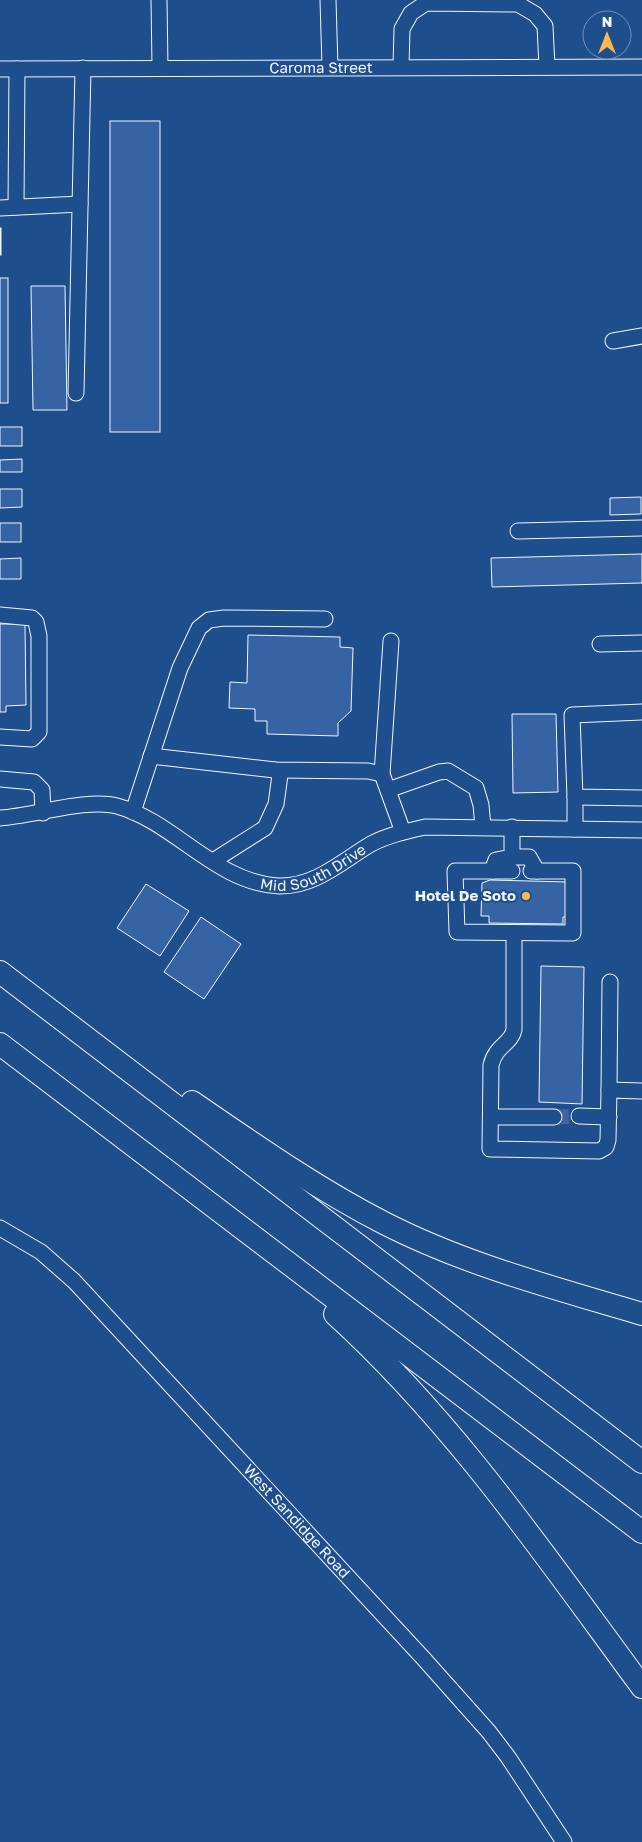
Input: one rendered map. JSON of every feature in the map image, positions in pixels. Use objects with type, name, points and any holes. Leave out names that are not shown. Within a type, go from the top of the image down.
[{"type":"highway","points":[[0,972],[642,1462]]},
{"type":"highway","points":[[47,1009],[128,1058],[285,1166],[386,1224],[454,1254],[502,1272],[642,1314]]},
{"type":"highway","points":[[0,1044],[642,1532]]},
{"type":"highway","points":[[264,1243],[305,1287],[363,1340],[435,1414],[513,1514],[642,1687]]},
{"type":"street","points":[[159,0],[160,67]]},
{"type":"street","points":[[328,0],[330,67]]},
{"type":"street","points":[[401,67],[402,29],[411,13],[426,3],[518,4],[535,14],[544,26],[547,67]]},
{"type":"street","name":"Caroma Street","points":[[0,69],[160,67],[642,67]]},
{"type":"street","points":[[76,392],[83,68]]},
{"type":"street","points":[[16,207],[17,69]]},
{"type":"street","points":[[0,208],[80,204]]},
{"type":"street","points":[[613,341],[642,336]]},
{"type":"street","points":[[518,531],[642,528]]},
{"type":"street","points":[[0,615],[25,616],[32,618],[36,622],[38,636],[38,732],[32,738],[0,737]]},
{"type":"street","points":[[133,812],[180,668],[198,628],[209,620],[224,618],[325,619]]},
{"type":"street","points":[[391,641],[382,774],[403,832]]},
{"type":"street","points":[[600,644],[642,643]]},
{"type":"street","points":[[576,829],[572,715],[642,712]]},
{"type":"street","points":[[151,756],[275,770],[368,771],[382,774]]},
{"type":"street","points":[[213,861],[265,828],[276,804],[280,775],[275,770]]},
{"type":"street","points":[[388,790],[439,772],[448,771],[476,788],[481,806],[483,827]]},
{"type":"street","points":[[0,779],[34,782],[42,790],[43,813]]},
{"type":"street","points":[[575,797],[642,798]]},
{"type":"street","name":"Mid South Drive","points":[[0,818],[102,804],[133,812],[151,821],[227,870],[259,883],[288,885],[316,878],[372,844],[403,832],[434,827],[642,830]]},
{"type":"street","points":[[512,827],[512,864]]},
{"type":"street","points":[[529,858],[534,871],[573,870],[573,933],[457,932],[456,871],[492,871],[496,860],[512,864],[529,858]]},
{"type":"street","points":[[514,933],[514,1030],[511,1038],[494,1054],[491,1065],[490,1149],[589,1152],[599,1151],[606,1147],[609,1117],[610,982]]},
{"type":"street","points":[[609,1090],[642,1091]]},
{"type":"street","points":[[579,1116],[609,1117]]},
{"type":"street","points":[[491,1117],[554,1117]]},
{"type":"street","name":"West Sandidge Road","points":[[0,1228],[41,1252],[74,1281],[417,1651],[508,1758],[564,1842]]},
{"type":"building","points":[[110,121],[160,121],[160,432],[110,432]]},
{"type":"building","points":[[1,228],[1,255],[0,255]]},
{"type":"building","points":[[0,278],[8,278],[8,403],[0,403]]},
{"type":"building","points":[[31,286],[65,286],[67,410],[33,410]]},
{"type":"building","points":[[0,427],[22,427],[22,446],[0,446]]},
{"type":"building","points":[[22,459],[22,472],[0,472],[0,460]]},
{"type":"building","points":[[0,489],[22,489],[22,507],[0,508]]},
{"type":"building","points":[[641,497],[641,514],[610,515],[610,498]]},
{"type":"building","points":[[0,523],[21,523],[21,542],[0,542]]},
{"type":"building","points":[[642,554],[642,583],[492,587],[491,558]]},
{"type":"building","points":[[21,558],[21,579],[0,579],[0,559]]},
{"type":"building","points":[[0,624],[25,624],[26,705],[6,706],[6,712],[0,712]]},
{"type":"building","points":[[248,635],[340,637],[340,647],[353,648],[351,711],[338,723],[338,736],[267,734],[267,721],[255,721],[255,709],[229,708],[230,682],[247,683]]},
{"type":"building","points":[[512,714],[556,714],[558,792],[513,793]]},
{"type":"building","points":[[490,880],[568,882],[570,917],[563,917],[563,924],[489,923],[489,916],[481,916],[482,883]]},
{"type":"building","points":[[146,884],[189,911],[160,956],[117,928]]},
{"type":"building","points":[[201,917],[241,944],[204,999],[164,972]]},
{"type":"building","points":[[541,966],[584,967],[582,1104],[539,1102]]},
{"type":"tunnel","points":[[554,1117],[579,1116]]},
{"type":"place","name":"Hotel De Soto","points":[[526,896]]}]
